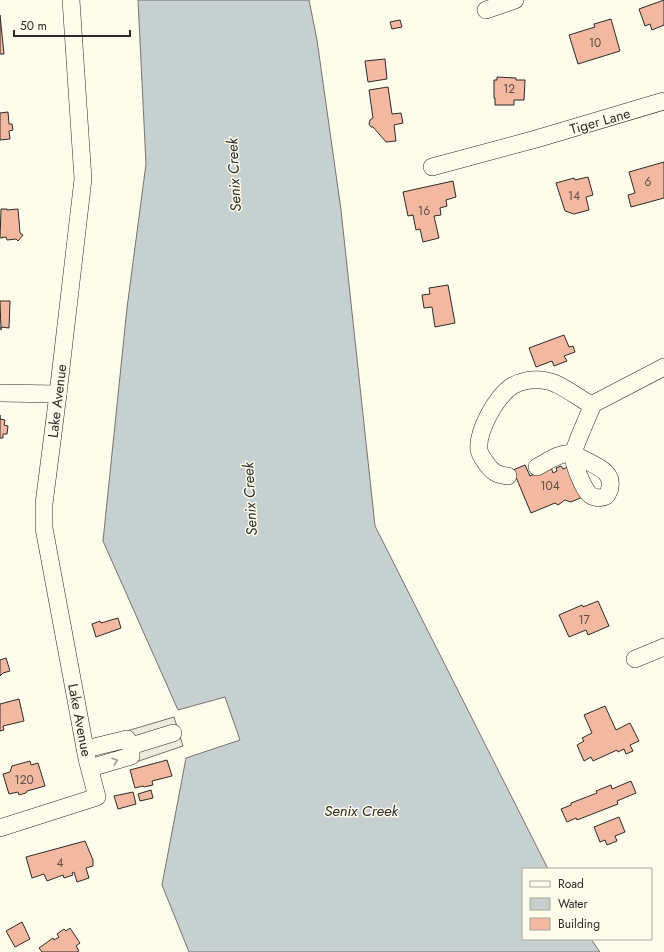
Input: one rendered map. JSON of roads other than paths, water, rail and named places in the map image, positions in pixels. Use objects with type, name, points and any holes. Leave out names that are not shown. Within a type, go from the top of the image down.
[{"type":"street","name":"Lake Avenue","points":[[0,828],[97,797],[86,749],[44,528],[44,504],[83,178],[71,0]]},
{"type":"street","points":[[486,10],[515,0]]},
{"type":"street","name":"Tiger Lane","points":[[432,166],[536,139],[664,101]]},
{"type":"street","points":[[536,467],[562,454],[573,454],[593,404],[664,367]]},
{"type":"street","points":[[508,476],[500,475],[492,471],[481,457],[479,450],[480,435],[489,414],[512,386],[520,382],[530,380],[542,380],[553,383],[588,403],[593,404]]},
{"type":"street","points":[[0,393],[58,394]]},
{"type":"street","points":[[635,659],[664,648]]},
{"type":"street","points":[[131,746],[173,733]]},
{"type":"street","points":[[86,749],[127,739],[131,746],[131,756],[90,768]]},
{"type":"water","name":"Senix Creek","points":[[138,0],[309,0],[317,40],[341,210],[375,526],[547,868],[522,868],[522,940],[592,940],[600,952],[189,952],[162,885],[186,758],[240,740],[225,697],[178,710],[103,541],[127,308],[146,164]]}]
